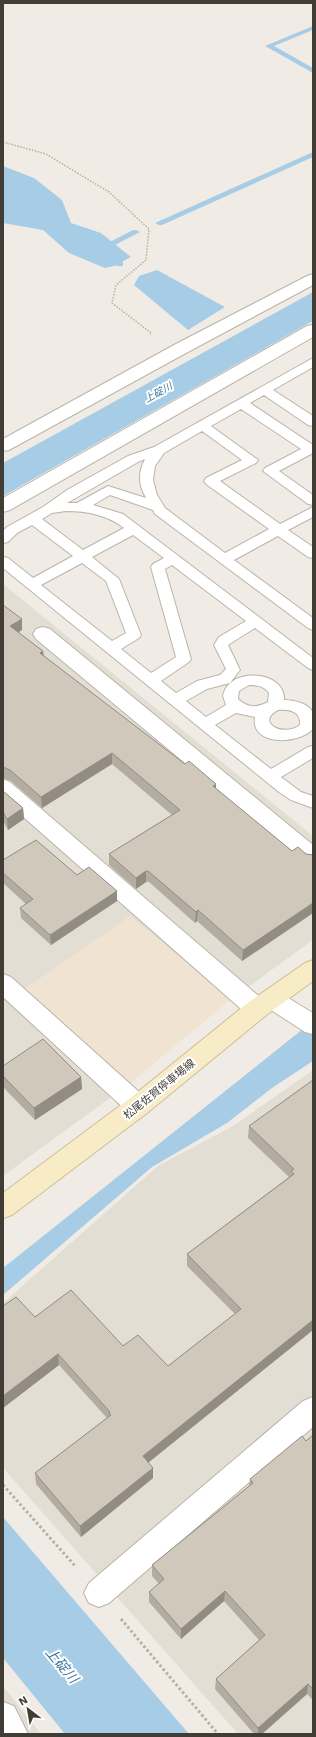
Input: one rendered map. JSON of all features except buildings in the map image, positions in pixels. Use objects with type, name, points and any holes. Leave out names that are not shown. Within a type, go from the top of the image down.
[{"type":"main road","name":"松尾佐賀停車場線","points":[[3,1207],[138,1106],[265,1004],[313,969]]},
{"type":"street","points":[[3,446],[180,349],[313,279]]},
{"type":"street","points":[[3,506],[313,330]]},
{"type":"street","points":[[43,634],[313,857]]},
{"type":"street","points":[[3,787],[265,1004],[309,1023]]},
{"type":"street","points":[[3,983],[138,1106]]},
{"type":"street","points":[[99,1593],[313,1410]]},
{"type":"lane","points":[[3,539],[12,530],[133,459],[159,450],[312,364]]},
{"type":"lane","points":[[264,390],[313,422]]},
{"type":"lane","points":[[241,403],[310,449],[270,471],[313,501]]},
{"type":"lane","points":[[202,425],[251,460],[211,481],[313,554]]},
{"type":"lane","points":[[159,450],[150,460],[146,477],[149,495],[160,511],[313,625]]},
{"type":"lane","points":[[80,507],[108,490],[157,507]]},
{"type":"lane","points":[[48,510],[66,506],[80,507],[108,513],[118,518],[313,665]]},
{"type":"lane","points":[[225,559],[313,511]]},
{"type":"lane","points":[[32,518],[112,579],[134,634],[111,648]]},
{"type":"lane","points":[[32,584],[133,529]]},
{"type":"lane","points":[[151,680],[184,659],[158,567],[173,559]]},
{"type":"lane","points":[[3,561],[270,777],[296,796],[313,802]]},
{"type":"lane","points":[[176,700],[202,685],[225,679],[232,670],[232,665],[222,651],[221,646],[224,640],[256,622]]},
{"type":"lane","points":[[271,708],[253,712],[241,709],[232,701],[231,690],[235,685],[248,680],[264,681],[275,689],[278,694],[271,708],[262,715],[261,720],[267,731],[289,737],[303,732],[311,722],[304,711],[298,707],[291,705],[271,708]]},
{"type":"lane","points":[[205,724],[236,706]]},
{"type":"lane","points":[[270,777],[313,751]]},
{"type":"path","points":[[3,142],[46,154],[109,192],[149,229],[146,260],[116,285],[112,303],[151,333],[149,339]]},
{"type":"shaded area","points":[[3,584],[313,836],[313,940],[230,1000],[130,916],[129,1084],[3,1176]]},
{"type":"shaded area","points":[[130,916],[230,1000],[129,1084],[24,989]]},
{"type":"shaded area","points":[[313,1070],[313,1734],[238,1734],[3,1468],[3,1303],[158,1166],[233,1126]]},
{"type":"shaded area","points":[[3,1686],[41,1734],[3,1734]]},
{"type":"water","points":[[3,166],[34,178],[62,200],[71,223],[101,233],[131,257],[114,266],[105,268],[69,253],[43,230],[3,223]]},
{"type":"water","points":[[157,270],[225,307],[188,330],[134,285],[139,276]]},
{"type":"water","name":"上碇川","points":[[313,292],[313,321],[3,496],[3,463]]},
{"type":"water","points":[[313,1021],[313,1061],[272,1088],[227,1123],[152,1167],[3,1295],[3,1268]]},
{"type":"water","name":"上碇川","points":[[3,1517],[189,1734],[65,1734],[3,1658]]},
{"type":"waterway","points":[[313,28],[268,46],[313,71]]},
{"type":"waterway","points":[[159,223],[313,154]]},
{"type":"waterway","points":[[120,264],[102,248],[136,232]]}]
